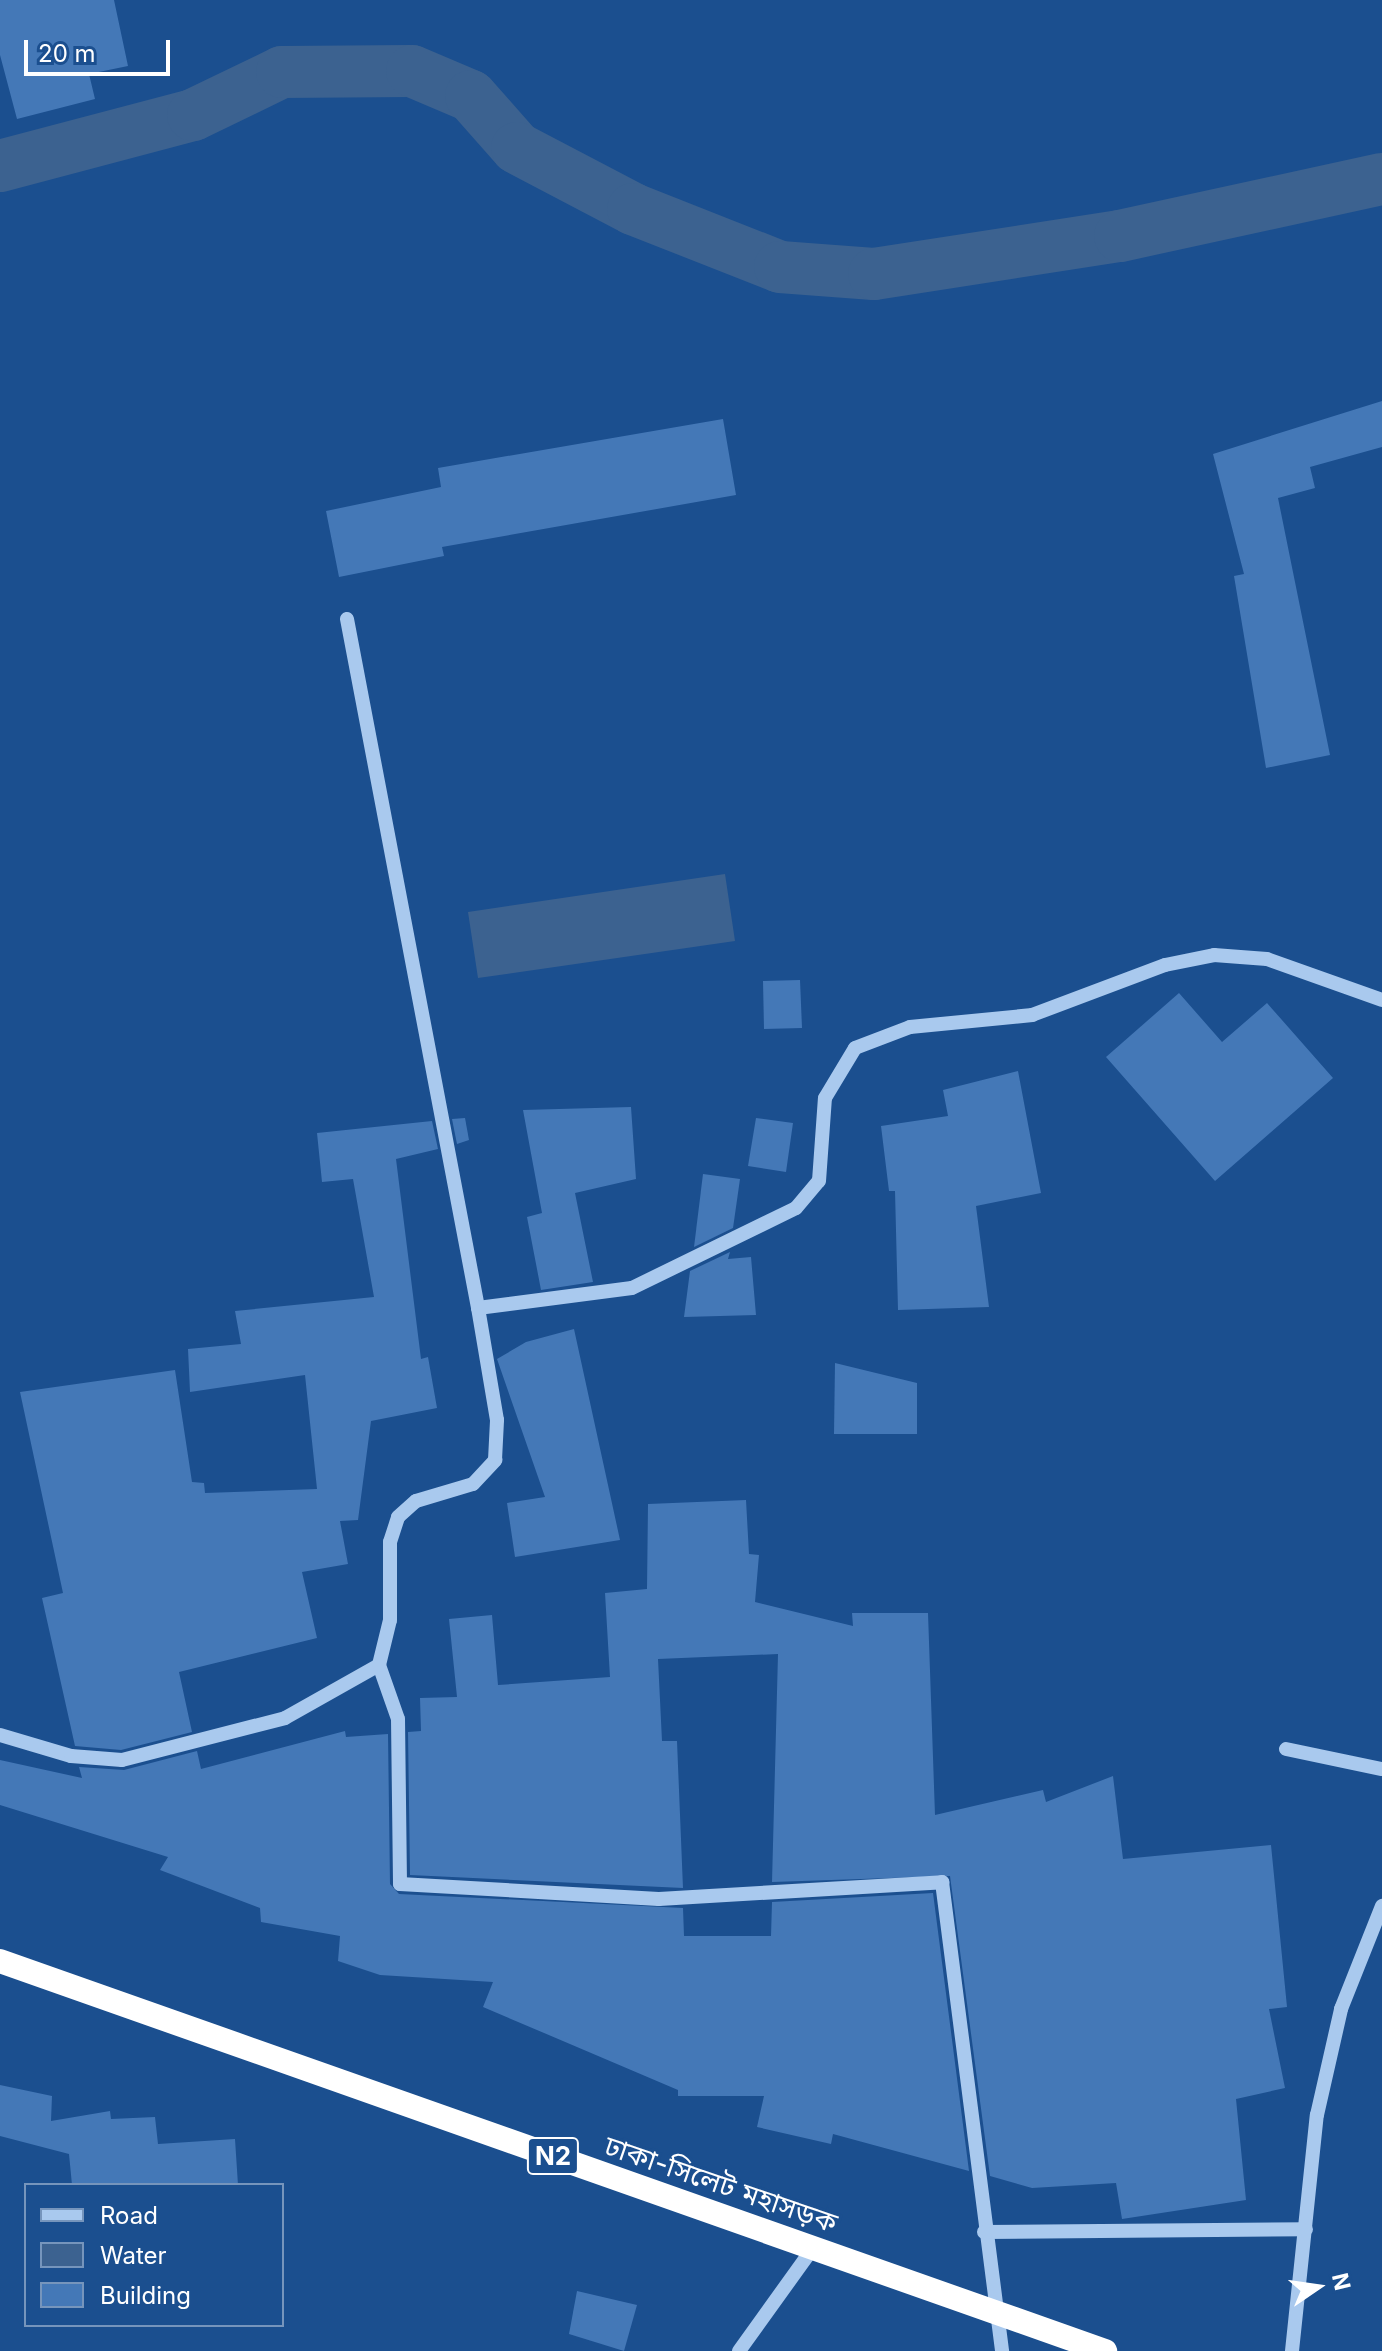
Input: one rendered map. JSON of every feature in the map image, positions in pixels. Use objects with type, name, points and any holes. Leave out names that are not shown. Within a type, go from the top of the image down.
[{"type":"highway","name":"ঢাকা-সিলেট মহাসড়ক","points":[[0,1961],[1105,2351]]},
{"type":"street","points":[[347,619],[497,1420],[495,1460],[473,1484],[416,1501],[398,1517],[390,1542],[390,1620],[379,1665],[398,1719],[400,1884],[659,1899],[942,1882],[993,2312],[1002,2351]]},
{"type":"street","points":[[478,1308],[632,1288],[796,1208],[819,1181],[825,1098],[855,1048],[910,1027],[1032,1015],[1165,965],[1214,955],[1267,959],[1382,1000]]},
{"type":"street","points":[[0,1735],[71,1756],[122,1760],[285,1718],[379,1665]]},
{"type":"street","points":[[1286,1749],[1382,1769]]},
{"type":"street","points":[[1292,2351],[1317,2115],[1341,2009],[1382,1906]]},
{"type":"street","points":[[984,2232],[1306,2229]]},
{"type":"street","points":[[739,2351],[813,2248]]},
{"type":"water","points":[[725,874],[735,941],[478,978],[468,912]]},
{"type":"building","points":[[0,0],[114,0],[128,66],[89,74],[95,99],[17,119],[0,55]]},
{"type":"building","points":[[1382,401],[1382,447],[1310,467],[1315,488],[1278,498],[1330,755],[1266,768],[1234,576],[1244,574],[1213,454]]},
{"type":"building","points":[[723,419],[736,495],[442,547],[444,556],[339,577],[326,511],[441,487],[438,468]]},
{"type":"building","points":[[800,980],[802,1028],[764,1029],[763,981]]},
{"type":"building","points":[[1179,993],[1222,1042],[1267,1003],[1333,1078],[1215,1181],[1106,1057]]},
{"type":"building","points":[[1018,1071],[1041,1193],[976,1206],[989,1307],[898,1310],[895,1191],[889,1191],[881,1126],[948,1116],[943,1090]]},
{"type":"building","points":[[631,1107],[636,1179],[575,1193],[593,1282],[541,1290],[527,1217],[542,1213],[523,1110]]},
{"type":"building","points":[[465,1118],[469,1140],[457,1144],[452,1119]]},
{"type":"building","points":[[756,1118],[793,1123],[786,1172],[748,1166]]},
{"type":"building","points":[[432,1121],[438,1149],[396,1159],[421,1359],[428,1357],[437,1408],[371,1421],[358,1520],[340,1521],[348,1564],[302,1572],[317,1638],[179,1672],[192,1732],[121,1750],[75,1746],[42,1598],[63,1593],[20,1392],[175,1370],[192,1482],[204,1483],[205,1493],[317,1489],[305,1375],[190,1392],[188,1349],[241,1344],[235,1311],[374,1297],[353,1179],[322,1182],[317,1133]]},
{"type":"building","points":[[703,1174],[740,1179],[733,1228],[694,1247]]},
{"type":"building","points":[[730,1252],[728,1259],[751,1257],[756,1315],[684,1317],[690,1271]]},
{"type":"building","points":[[574,1329],[620,1540],[515,1557],[507,1503],[545,1497],[497,1359],[526,1342]]},
{"type":"building","points":[[835,1363],[917,1383],[917,1434],[834,1434]]},
{"type":"building","points":[[746,1500],[749,1554],[759,1555],[755,1602],[853,1626],[852,1613],[928,1613],[935,1815],[1043,1790],[1046,1802],[1113,1776],[1123,1859],[1271,1845],[1287,2007],[1269,2009],[1285,2088],[1236,2099],[1246,2200],[1122,2219],[1116,2183],[1032,2188],[990,2176],[950,1876],[772,1882],[778,1654],[658,1659],[662,1741],[677,1741],[683,1888],[410,1875],[408,1732],[421,1731],[420,1698],[457,1697],[449,1619],[492,1615],[498,1685],[610,1677],[605,1593],[647,1589],[648,1504]]},
{"type":"building","points":[[345,1731],[346,1737],[388,1734],[390,1884],[399,1894],[683,1908],[684,1936],[771,1936],[772,1902],[933,1893],[969,2171],[833,2134],[831,2144],[757,2127],[764,2096],[678,2096],[678,2090],[483,2007],[493,1982],[380,1975],[338,1961],[340,1936],[261,1922],[260,1908],[160,1870],[168,1857],[0,1805],[0,1760],[82,1778],[79,1767],[124,1770],[197,1751],[201,1769]]},
{"type":"building","points":[[0,2085],[52,2096],[51,2121],[110,2111],[111,2119],[155,2117],[158,2144],[235,2139],[238,2183],[72,2183],[69,2154],[0,2136]]},
{"type":"building","points":[[577,2291],[637,2305],[624,2351],[569,2334]]},
{"type":"waterway","points":[[0,166],[193,115],[282,72],[412,71],[471,96],[517,148],[633,209],[780,267],[874,274],[1120,236],[1382,179]]}]
